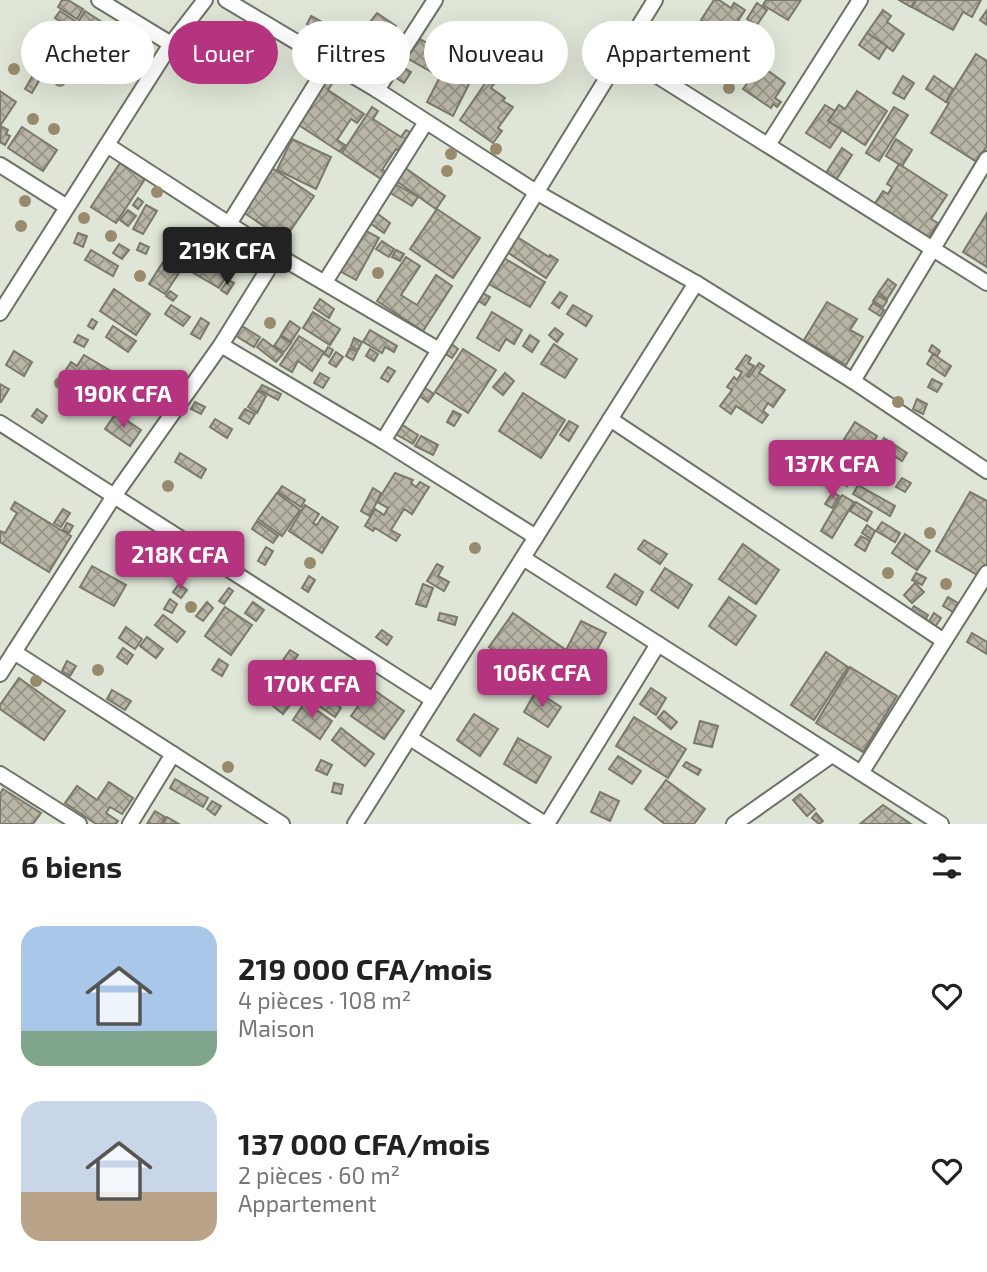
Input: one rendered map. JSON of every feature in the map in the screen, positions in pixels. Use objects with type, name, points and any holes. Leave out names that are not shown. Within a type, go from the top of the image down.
[{"type":"street","points":[[99,0],[168,42]]},
{"type":"street","points":[[189,21],[205,0]]},
{"type":"street","points":[[226,0],[292,39]]},
{"type":"street","points":[[377,90],[435,0]]},
{"type":"street","points":[[641,21],[655,0]]},
{"type":"street","points":[[768,145],[860,0]]},
{"type":"street","points":[[0,313],[168,49]]},
{"type":"street","points":[[229,224],[316,84]]},
{"type":"street","points":[[367,84],[536,192],[696,283],[853,381],[987,471]]},
{"type":"street","points":[[383,441],[602,84]]},
{"type":"street","points":[[672,84],[987,283]]},
{"type":"street","points":[[325,282],[426,122]]},
{"type":"street","points":[[107,145],[277,255],[439,351]]},
{"type":"street","points":[[853,381],[987,159]]},
{"type":"street","points":[[0,165],[67,208]]},
{"type":"street","points":[[0,674],[114,496],[221,345],[277,255]]},
{"type":"street","points":[[355,824],[696,283]]},
{"type":"street","points":[[221,345],[383,441],[536,537]]},
{"type":"street","points":[[610,419],[944,641]]},
{"type":"street","points":[[0,423],[433,700]]},
{"type":"street","points":[[523,558],[941,824]]},
{"type":"street","points":[[861,773],[987,573]]},
{"type":"street","points":[[410,738],[546,824],[658,644]]},
{"type":"street","points":[[14,652],[282,824]]},
{"type":"street","points":[[130,824],[173,754]]},
{"type":"street","points":[[734,824],[832,755]]},
{"type":"street","points":[[0,774],[79,824]]},
{"type":"building","points":[[62,0],[68,0],[83,9],[77,19],[58,7]]},
{"type":"building","points":[[714,0],[719,0],[731,8],[734,3],[745,10],[738,21],[701,20]]},
{"type":"building","points":[[766,0],[801,0],[788,20],[763,5]]},
{"type":"building","points":[[899,0],[916,0],[911,7]]},
{"type":"building","points":[[916,0],[981,0],[972,17],[963,12],[953,30],[912,7]]},
{"type":"building","points":[[757,3],[767,10],[760,21],[747,19]]},
{"type":"building","points":[[883,10],[891,16],[887,22],[904,34],[893,51],[867,33]]},
{"type":"building","points":[[987,10],[987,25],[980,20]]},
{"type":"building","points":[[60,11],[75,21],[60,21],[55,18]]},
{"type":"building","points":[[85,11],[100,21],[79,21]]},
{"type":"building","points":[[377,13],[389,21],[371,21]]},
{"type":"building","points":[[867,33],[887,46],[879,59],[859,45]]},
{"type":"building","points":[[418,38],[424,41],[424,68],[410,60],[410,53]]},
{"type":"building","points":[[976,54],[987,61],[987,146],[977,162],[931,133],[949,103],[946,102]]},
{"type":"building","points":[[775,76],[785,83],[775,98],[781,102],[777,107],[773,104],[771,108],[743,89],[747,84],[775,84]]},
{"type":"building","points":[[903,76],[914,83],[904,99],[893,93]]},
{"type":"building","points":[[934,76],[953,89],[946,102],[926,89]]},
{"type":"building","points":[[28,84],[37,84],[32,93],[25,89]]},
{"type":"building","points":[[319,84],[332,84],[328,90],[364,114],[357,123],[351,119],[337,140],[345,145],[340,152],[294,122]]},
{"type":"building","points":[[436,84],[469,84],[453,116],[427,102]]},
{"type":"building","points":[[485,84],[494,84],[491,88],[513,107],[498,128],[502,131],[493,143],[460,120]]},
{"type":"building","points":[[0,91],[16,102],[0,126]]},
{"type":"building","points":[[857,91],[887,111],[865,145],[828,121],[839,105],[845,109]]},
{"type":"building","points":[[825,105],[835,111],[828,121],[842,130],[830,148],[806,133]]},
{"type":"building","points":[[372,107],[378,111],[373,119],[401,137],[406,130],[413,134],[401,152],[396,149],[382,170],[389,173],[384,181],[342,153]]},
{"type":"building","points":[[894,107],[908,115],[879,161],[866,153]]},
{"type":"building","points":[[1,126],[8,130],[6,134],[10,136],[5,145],[0,142]]},
{"type":"building","points":[[22,127],[57,150],[43,171],[8,148]]},
{"type":"building","points":[[292,139],[331,157],[316,189],[277,170]]},
{"type":"building","points":[[896,139],[912,150],[902,166],[886,156]]},
{"type":"building","points":[[842,148],[852,155],[834,183],[824,176]]},
{"type":"building","points":[[120,163],[145,179],[116,223],[91,207]]},
{"type":"building","points":[[899,164],[947,195],[931,219],[938,223],[928,239],[874,205],[883,191],[888,194],[892,187],[887,184]]},
{"type":"building","points":[[269,166],[314,196],[284,240],[240,210]]},
{"type":"building","points":[[404,167],[445,196],[436,209],[395,180]]},
{"type":"building","points":[[392,182],[418,197],[412,206],[387,191]]},
{"type":"building","points":[[138,198],[143,202],[138,209],[133,205]]},
{"type":"building","points":[[146,205],[157,211],[143,234],[133,229]]},
{"type":"building","points":[[437,209],[480,238],[453,278],[410,249]]},
{"type":"building","points":[[128,210],[136,216],[128,226],[120,220]]},
{"type":"building","points":[[374,211],[390,223],[384,233],[367,221]]},
{"type":"building","points":[[987,213],[987,267],[963,252]]},
{"type":"building","points":[[361,228],[379,238],[356,280],[338,270]]},
{"type":"building","points":[[78,233],[87,236],[83,247],[74,243]]},
{"type":"building","points":[[514,235],[558,260],[546,278],[504,250]]},
{"type":"building","points":[[382,241],[394,249],[389,257],[376,249]]},
{"type":"building","points":[[140,243],[149,247],[146,254],[137,250]]},
{"type":"building","points":[[119,244],[129,250],[122,259],[113,253]]},
{"type":"building","points":[[198,248],[208,254],[206,257],[229,272],[219,288],[190,271],[196,261],[192,258]]},
{"type":"building","points":[[91,250],[118,266],[113,276],[85,260]]},
{"type":"building","points":[[396,250],[404,254],[400,261],[392,257]]},
{"type":"building","points":[[406,257],[420,266],[401,295],[417,305],[436,275],[452,286],[423,331],[377,301]]},
{"type":"building","points":[[502,257],[545,282],[530,307],[487,283]]},
{"type":"building","points":[[165,259],[181,270],[165,294],[149,284]]},
{"type":"building","points":[[888,279],[896,285],[887,299],[878,293]]},
{"type":"building","points":[[228,280],[234,283],[227,294],[221,290]]},
{"type":"building","points":[[114,289],[150,314],[136,335],[100,311]]},
{"type":"building","points":[[170,291],[177,296],[173,301],[166,296]]},
{"type":"building","points":[[479,291],[490,297],[485,305],[474,298]]},
{"type":"building","points":[[560,292],[567,296],[559,308],[552,303]]},
{"type":"building","points":[[877,295],[887,301],[883,307],[873,301]]},
{"type":"building","points":[[320,299],[334,309],[329,318],[314,308]]},
{"type":"building","points":[[827,302],[857,319],[850,330],[863,337],[846,365],[804,340]]},
{"type":"building","points":[[873,303],[884,310],[880,316],[869,309]]},
{"type":"building","points":[[171,305],[190,317],[183,326],[165,314]]},
{"type":"building","points":[[573,305],[592,316],[586,326],[567,314]]},
{"type":"building","points":[[313,312],[340,329],[330,345],[303,328]]},
{"type":"building","points":[[492,312],[522,330],[514,344],[506,339],[499,351],[477,338]]},
{"type":"building","points":[[201,318],[209,323],[200,339],[191,334]]},
{"type":"building","points":[[92,319],[97,322],[93,329],[88,326]]},
{"type":"building","points":[[290,321],[300,328],[291,342],[281,335]]},
{"type":"building","points":[[113,326],[136,341],[128,352],[106,337]]},
{"type":"building","points":[[242,326],[260,337],[254,347],[236,336]]},
{"type":"building","points":[[555,328],[563,334],[557,342],[549,335]]},
{"type":"building","points":[[370,330],[397,346],[394,352],[385,347],[382,353],[363,342]]},
{"type":"building","points":[[78,335],[88,340],[84,347],[74,342]]},
{"type":"building","points":[[530,335],[539,341],[532,352],[523,346]]},
{"type":"building","points":[[281,336],[291,343],[284,352],[274,346]]},
{"type":"building","points":[[299,336],[324,352],[312,371],[298,361],[292,372],[280,365]]},
{"type":"building","points":[[354,338],[362,342],[358,350],[351,346]]},
{"type":"building","points":[[263,339],[283,354],[276,362],[257,347]]},
{"type":"building","points":[[449,342],[458,349],[452,358],[443,352]]},
{"type":"building","points":[[554,344],[577,359],[565,378],[541,364]]},
{"type":"building","points":[[932,345],[940,351],[937,356],[929,351]]},
{"type":"building","points":[[328,347],[333,350],[329,357],[324,354]]},
{"type":"building","points":[[350,348],[357,352],[353,360],[346,356]]},
{"type":"building","points":[[370,349],[378,354],[374,361],[366,356]]},
{"type":"building","points":[[463,349],[496,370],[468,413],[435,392]]},
{"type":"building","points":[[14,351],[32,362],[24,376],[6,365]]},
{"type":"building","points":[[336,352],[343,357],[336,367],[329,363]]},
{"type":"building","points":[[933,354],[951,366],[945,376],[927,364]]},
{"type":"building","points":[[84,355],[111,371],[98,394],[64,373],[71,362],[77,366]]},
{"type":"building","points":[[746,355],[751,358],[748,363],[754,366],[747,376],[749,377],[759,363],[764,366],[759,373],[785,390],[773,407],[768,403],[763,411],[768,415],[762,423],[736,406],[731,414],[720,406],[732,390],[727,387],[734,377],[737,380],[742,372],[736,369]]},
{"type":"building","points":[[388,367],[395,371],[388,382],[381,378]]},
{"type":"building","points":[[320,373],[329,378],[323,388],[314,383]]},
{"type":"building","points":[[505,373],[514,381],[503,395],[493,387]]},
{"type":"building","points":[[932,379],[942,384],[937,392],[928,387]]},
{"type":"building","points":[[0,384],[9,389],[1,402],[0,401]]},
{"type":"building","points":[[262,385],[281,394],[278,400],[259,390]]},
{"type":"building","points":[[422,386],[434,394],[428,402],[416,393]]},
{"type":"building","points":[[69,387],[96,403],[90,412],[63,396]]},
{"type":"building","points":[[258,391],[266,396],[257,413],[248,407]]},
{"type":"building","points":[[523,393],[565,420],[541,458],[499,431]]},
{"type":"building","points":[[917,399],[927,404],[923,414],[913,409]]},
{"type":"building","points":[[100,402],[110,408],[105,415],[96,409]]},
{"type":"building","points":[[195,402],[205,407],[201,414],[191,409]]},
{"type":"building","points":[[37,409],[47,416],[42,423],[32,416]]},
{"type":"building","points":[[245,409],[255,414],[249,424],[239,418]]},
{"type":"building","points":[[453,411],[461,415],[454,426],[447,422]]},
{"type":"building","points":[[116,413],[141,430],[130,446],[105,429]]},
{"type":"building","points":[[215,419],[232,429],[227,438],[210,427]]},
{"type":"building","points":[[569,421],[578,426],[569,441],[560,435]]},
{"type":"building","points":[[398,422],[418,435],[413,444],[392,432]]},
{"type":"building","points":[[855,422],[877,436],[847,486],[820,469],[831,452],[843,459],[851,446],[843,441]]},
{"type":"building","points":[[421,436],[438,445],[433,455],[415,446]]},
{"type":"building","points":[[884,438],[907,453],[902,461],[879,446]]},
{"type":"building","points":[[811,442],[820,446],[806,469],[797,465]]},
{"type":"building","points":[[180,453],[206,469],[201,478],[175,462]]},
{"type":"building","points":[[395,473],[413,480],[411,483],[416,487],[420,482],[429,487],[412,514],[404,509],[391,530],[400,535],[396,541],[375,528],[373,531],[365,526],[375,509],[384,515],[388,508],[377,502]]},
{"type":"building","points":[[902,478],[911,483],[905,492],[896,487]]},
{"type":"building","points":[[858,485],[895,506],[890,516],[853,494]]},
{"type":"building","points":[[282,486],[305,500],[301,507],[278,492]]},
{"type":"building","points":[[373,488],[381,493],[370,516],[361,511]]},
{"type":"building","points":[[833,492],[839,496],[832,508],[825,504]]},
{"type":"building","points":[[970,492],[987,501],[987,566],[981,577],[936,551]]},
{"type":"building","points":[[277,493],[300,510],[282,536],[258,519]]},
{"type":"building","points":[[842,495],[854,502],[832,538],[821,531]]},
{"type":"building","points":[[15,502],[71,536],[49,572],[0,542],[0,531],[5,533],[17,513],[11,509]]},
{"type":"building","points":[[856,502],[872,512],[867,521],[850,511]]},
{"type":"building","points":[[305,505],[319,514],[313,523],[317,525],[322,517],[338,527],[322,553],[289,531]]},
{"type":"building","points":[[63,509],[70,513],[61,527],[54,523]]},
{"type":"building","points":[[257,521],[278,536],[273,543],[252,529]]},
{"type":"building","points":[[882,522],[900,533],[895,542],[876,531]]},
{"type":"building","points":[[67,523],[73,526],[69,533],[63,530]]},
{"type":"building","points":[[867,525],[875,531],[871,539],[862,533]]},
{"type":"building","points":[[905,534],[930,551],[917,570],[892,553]]},
{"type":"building","points":[[861,536],[870,541],[865,551],[855,545]]},
{"type":"building","points":[[644,540],[667,554],[660,564],[638,549]]},
{"type":"building","points":[[743,544],[779,570],[756,604],[719,579]]},
{"type":"building","points":[[266,547],[273,551],[265,565],[258,561]]},
{"type":"building","points":[[152,557],[158,564],[152,571],[145,563]]},
{"type":"building","points":[[437,564],[443,567],[438,576],[449,582],[444,591],[427,581]]},
{"type":"building","points":[[92,566],[126,585],[114,606],[80,587]]},
{"type":"building","points":[[665,568],[692,585],[678,608],[651,590]]},
{"type":"building","points":[[916,573],[926,578],[922,585],[912,580]]},
{"type":"building","points":[[615,574],[643,592],[636,605],[607,587]]},
{"type":"building","points":[[309,576],[315,580],[308,592],[302,588]]},
{"type":"building","points":[[915,583],[924,592],[912,603],[904,595]]},
{"type":"building","points":[[179,584],[187,590],[181,598],[173,592]]},
{"type":"building","points":[[423,584],[433,588],[426,607],[416,604]]},
{"type":"building","points":[[229,588],[233,591],[224,604],[219,601]]},
{"type":"building","points":[[729,597],[756,616],[736,645],[709,626]]},
{"type":"building","points":[[948,597],[958,603],[953,612],[943,606]]},
{"type":"building","points":[[170,599],[177,604],[172,613],[164,609]]},
{"type":"building","points":[[207,602],[213,608],[203,621],[196,616]]},
{"type":"building","points":[[253,602],[264,610],[256,621],[245,613]]},
{"type":"building","points":[[914,606],[928,615],[923,624],[908,615]]},
{"type":"building","points":[[225,607],[252,625],[231,655],[205,636]]},
{"type":"building","points":[[440,613],[457,617],[455,625],[438,620]]},
{"type":"building","points":[[513,613],[566,650],[542,684],[489,647]]},
{"type":"building","points":[[934,613],[941,618],[935,627],[928,623]]},
{"type":"building","points":[[163,615],[185,632],[177,642],[155,625]]},
{"type":"building","points":[[581,621],[606,633],[590,663],[566,650]]},
{"type":"building","points":[[126,627],[142,639],[135,649],[119,638]]},
{"type":"building","points":[[382,630],[392,637],[387,645],[376,637]]},
{"type":"building","points":[[972,633],[987,642],[987,654],[967,642]]},
{"type":"building","points":[[147,637],[163,649],[156,658],[140,646]]},
{"type":"building","points":[[123,648],[133,655],[127,664],[117,657]]},
{"type":"building","points":[[290,650],[298,655],[281,679],[274,673]]},
{"type":"building","points":[[826,652],[848,667],[814,720],[791,705]]},
{"type":"building","points":[[219,659],[228,665],[222,676],[212,670]]},
{"type":"building","points":[[67,661],[76,666],[70,676],[62,671]]},
{"type":"building","points":[[850,667],[897,696],[863,752],[816,723]]},
{"type":"building","points":[[356,670],[364,674],[360,683],[352,679]]},
{"type":"building","points":[[19,678],[65,711],[44,740],[0,709]]},
{"type":"building","points":[[322,678],[336,687],[331,696],[317,687]]},
{"type":"building","points":[[271,681],[294,700],[283,714],[260,695]]},
{"type":"building","points":[[371,688],[404,711],[384,739],[351,716]]},
{"type":"building","points":[[651,688],[666,698],[656,715],[640,704]]},
{"type":"building","points":[[112,690],[131,701],[125,710],[107,699]]},
{"type":"building","points":[[536,691],[561,707],[548,727],[524,712]]},
{"type":"building","points":[[325,696],[341,708],[335,717],[318,705]]},
{"type":"building","points":[[305,702],[332,721],[320,739],[293,720]]},
{"type":"building","points":[[664,711],[677,722],[671,729],[658,718]]},
{"type":"building","points":[[474,714],[498,729],[480,756],[457,740]]},
{"type":"building","points":[[634,717],[686,749],[668,778],[616,746]]},
{"type":"building","points":[[700,721],[718,726],[712,747],[694,743]]},
{"type":"building","points":[[341,728],[374,754],[365,766],[332,740]]},
{"type":"building","points":[[518,738],[551,757],[536,783],[504,764]]},
{"type":"building","points":[[618,756],[641,771],[632,784],[609,769]]},
{"type":"building","points":[[321,760],[332,765],[327,775],[316,770]]},
{"type":"building","points":[[686,762],[701,770],[698,775],[683,766]]},
{"type":"building","points":[[175,779],[208,798],[203,807],[170,788]]},
{"type":"building","points":[[666,780],[705,809],[694,824],[665,824],[645,809]]},
{"type":"building","points":[[109,782],[133,798],[122,814],[110,807],[106,813],[118,821],[116,824],[96,824],[65,803],[77,786],[97,800]]},
{"type":"building","points":[[334,783],[343,785],[341,794],[332,792]]},
{"type":"building","points":[[3,789],[41,813],[33,824],[0,824],[0,794]]},
{"type":"building","points":[[600,792],[619,801],[610,821],[591,812]]},
{"type":"building","points":[[800,794],[815,809],[807,816],[793,800]]},
{"type":"building","points":[[212,801],[221,806],[215,815],[207,809]]},
{"type":"building","points":[[883,805],[911,824],[860,824]]},
{"type":"building","points":[[155,811],[165,817],[161,824],[147,824]]},
{"type":"building","points":[[816,813],[823,821],[819,824],[812,818]]},
{"type":"building","points":[[167,817],[179,824],[163,824]]}]
